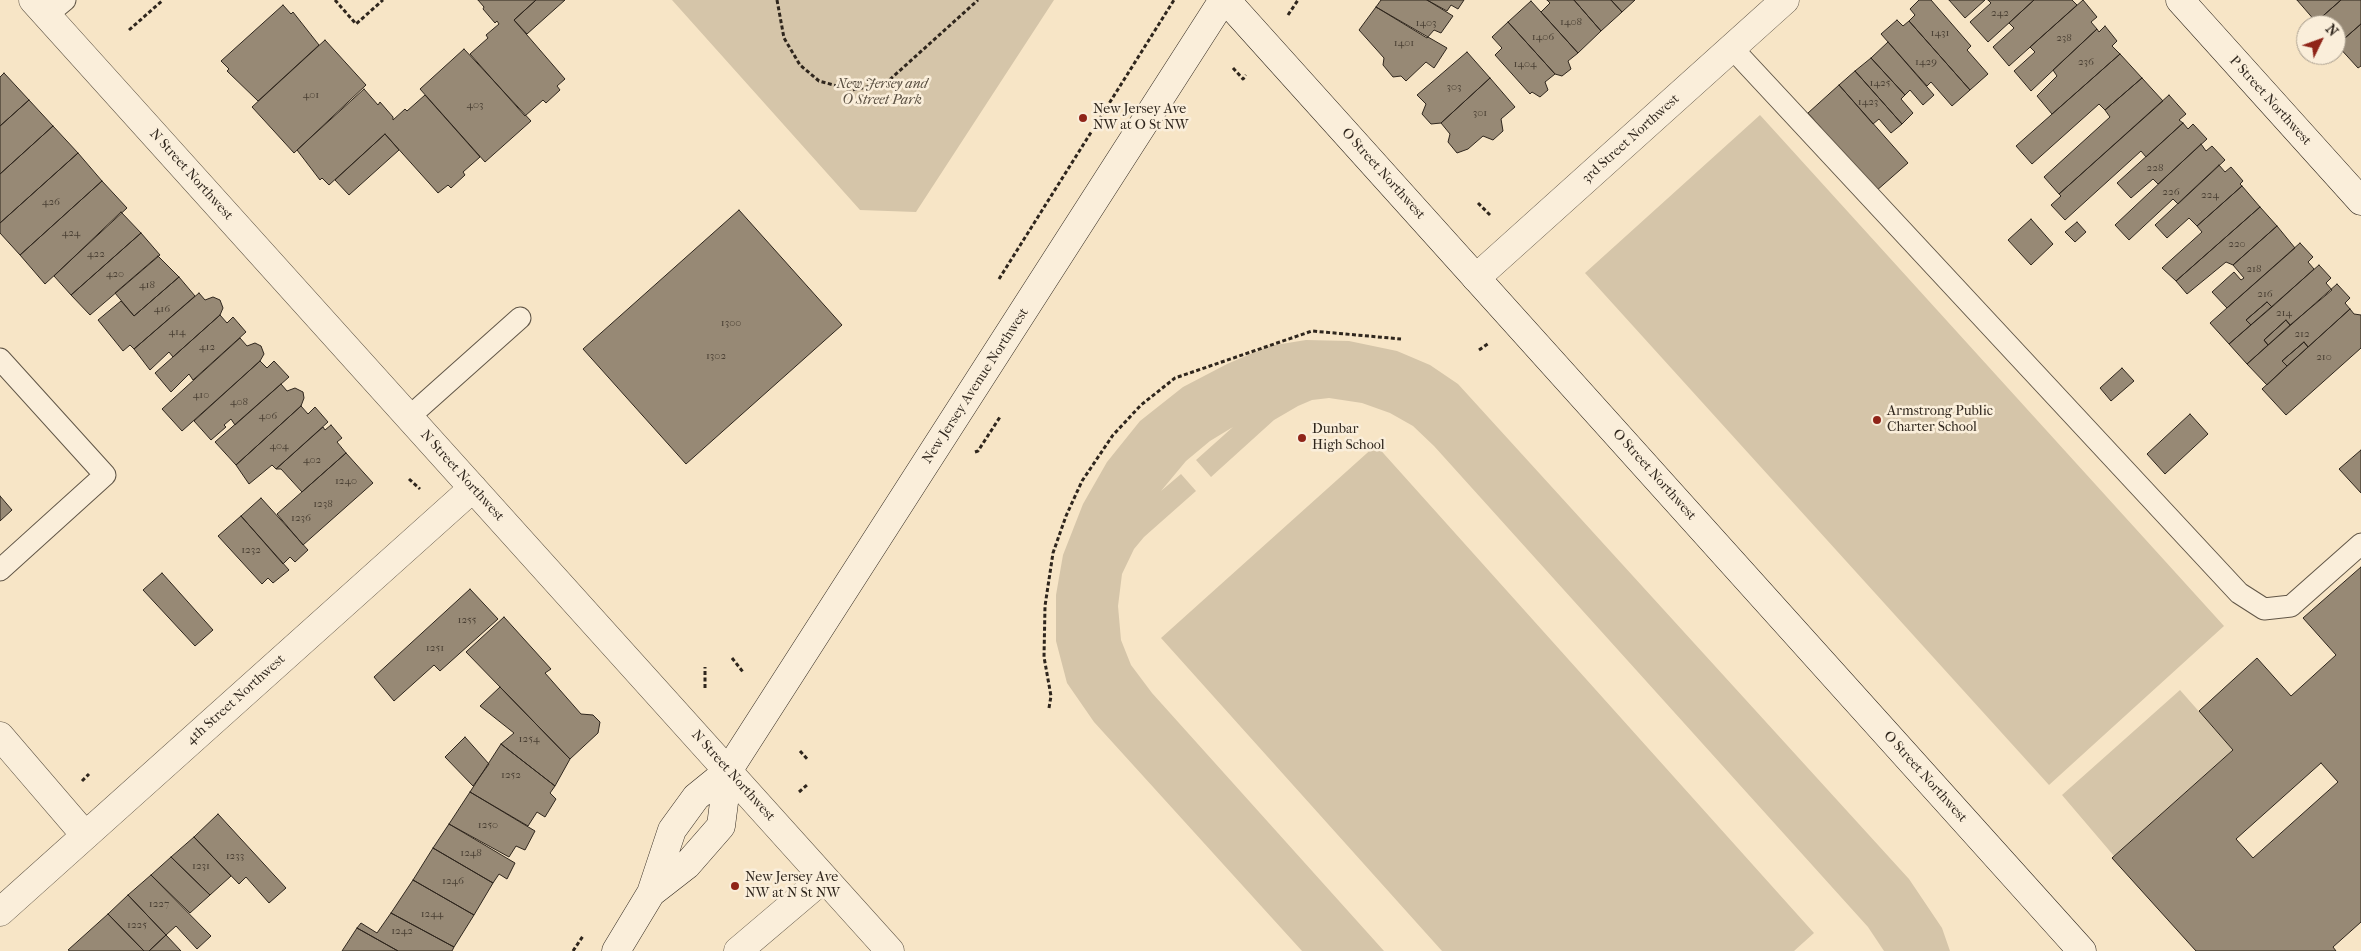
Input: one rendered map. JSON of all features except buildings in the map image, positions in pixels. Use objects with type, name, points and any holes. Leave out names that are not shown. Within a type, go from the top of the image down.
[{"type":"street","name":"O Street Northwest","points":[[1225,0],[2082,951]]},
{"type":"street","name":"New Jersey Avenue Northwest","points":[[616,951],[651,893],[672,830],[696,798],[728,771],[1225,0]]},
{"type":"street","name":"3rd Street Northwest","points":[[1476,278],[1785,0]]},
{"type":"street","name":"P Street Northwest","points":[[2183,1],[2361,201]]},
{"type":"street","name":"N Street Northwest","points":[[48,5],[409,417],[890,951]]},
{"type":"street","name":"4th Street Northwest","points":[[0,912],[473,488]]},
{"type":"street","points":[[0,736],[86,835]]},
{"type":"street","name":"New Jersey Avenue Northwest","points":[[651,893],[687,865],[721,826],[728,771]]},
{"type":"street","points":[[738,951],[824,878]]},
{"type":"lane","points":[[1732,48],[2239,593],[2264,609],[2291,606],[2361,544]]},
{"type":"lane","points":[[409,417],[520,318]]},
{"type":"lane","points":[[0,360],[105,475],[0,570]]},
{"type":"path","points":[[129,30],[163,0]]},
{"type":"path","points":[[335,0],[356,24],[383,0]]},
{"type":"path","points":[[777,0],[784,38],[800,65],[820,81],[852,90],[886,82],[978,0]]},
{"type":"path","points":[[1288,15],[1298,0]]},
{"type":"path","points":[[1478,204],[1490,215]]},
{"type":"path","points":[[1049,708],[1051,696],[1044,657],[1045,606],[1053,553],[1066,516],[1082,481],[1113,435],[1141,405],[1175,378],[1312,331],[1401,339]]},
{"type":"path","points":[[409,479],[423,492]]},
{"type":"path","points":[[732,658],[744,672]]},
{"type":"path","points":[[705,667],[705,688]]},
{"type":"path","points":[[800,751],[808,760]]},
{"type":"path","points":[[82,781],[89,774]]},
{"type":"path","points":[[799,792],[807,785]]},
{"type":"green space","name":"New Jersey and O Street Park","points":[[672,0],[1054,0],[916,212],[860,210]]},
{"type":"green space","name":"Armstrong Public Charter School","points":[[1760,115],[2224,626],[2049,785],[1585,273]]},
{"type":"green space","points":[[1306,340],[1349,341],[1397,351],[1430,365],[1458,384],[1909,879],[1942,928],[1950,951],[1884,951],[1868,927],[1434,446],[1413,426],[1390,413],[1362,403],[1329,398],[1312,400],[1274,420],[1211,477],[1196,460],[1233,427],[1210,441],[1186,461],[1161,491],[1181,474],[1196,491],[1144,537],[1134,549],[1122,574],[1118,606],[1121,640],[1131,665],[1152,693],[1384,951],[1302,951],[1094,722],[1067,683],[1056,641],[1056,595],[1063,555],[1083,504],[1107,462],[1140,421],[1183,387],[1227,364],[1269,346]]},
{"type":"green space","points":[[1376,445],[1814,933],[1794,951],[1442,951],[1161,638]]},
{"type":"green space","points":[[2180,690],[2233,750],[2114,856],[2062,795]]},
{"type":"place","name":"New Jersey Ave NW at O St NW","points":[[1083,118]]},
{"type":"place","name":"Armstrong Public Charter School","points":[[1877,420]]},
{"type":"place","name":"Dunbar High School","points":[[1302,438]]},
{"type":"place","name":"New Jersey Ave NW at N St NW","points":[[735,886]]}]
